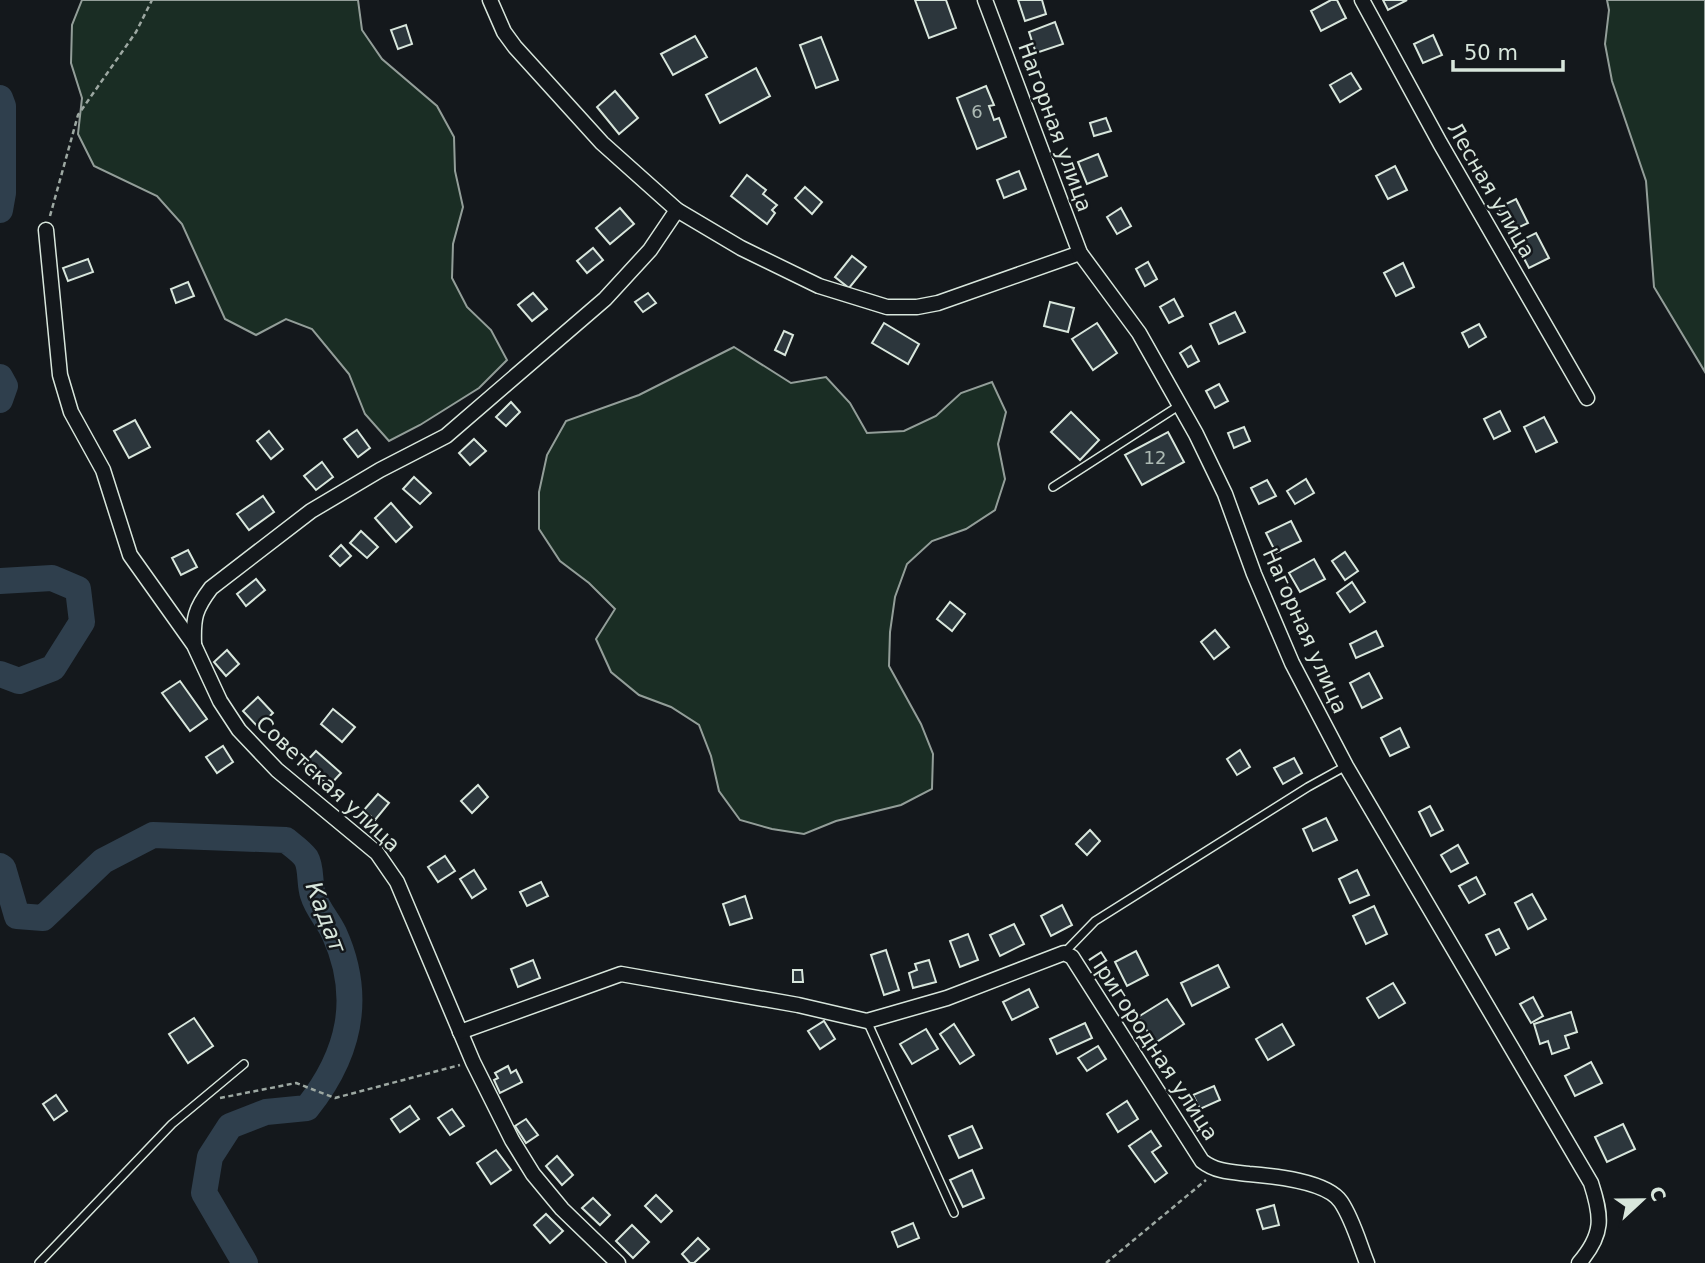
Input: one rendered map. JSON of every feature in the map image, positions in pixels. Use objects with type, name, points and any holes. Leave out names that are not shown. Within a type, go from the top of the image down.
[{"type":"street","points":[[490,0],[505,33],[524,56],[602,143],[677,210],[741,248],[819,286],[887,307],[917,307],[938,303],[1080,253]]},
{"type":"street","name":"Нагорная улица","points":[[985,0],[1080,253],[1139,333],[1180,405],[1225,494],[1254,574],[1292,663],[1346,766],[1591,1182],[1599,1206],[1600,1229],[1592,1248],[1579,1263]]},
{"type":"street","name":"Лесная улица","points":[[1362,0],[1440,143],[1587,398]]},
{"type":"street","points":[[194,645],[193,619],[200,602],[211,588],[311,511],[380,470],[446,436],[605,299],[649,250],[677,210]]},
{"type":"street","name":"Советская улица","points":[[46,230],[60,375],[71,412],[103,470],[130,555],[194,645],[220,701],[239,730],[277,770],[351,830],[387,865],[397,882],[473,1062],[512,1140],[533,1174],[562,1209],[618,1263]]},
{"type":"street","name":"Пригородная улица","points":[[460,1031],[621,974],[798,1005],[867,1021],[947,998],[1064,953],[1072,957],[1202,1160],[1219,1170],[1269,1176],[1319,1186],[1331,1192],[1345,1209],[1367,1263]]},
{"type":"lane","points":[[1053,487],[1180,405]]},
{"type":"lane","points":[[1064,953],[1096,921],[1346,766]]},
{"type":"lane","points":[[867,1021],[954,1213]]},
{"type":"lane","points":[[39,1263],[172,1124],[244,1064]]},
{"type":"path","points":[[46,230],[79,115],[136,33],[152,0]]},
{"type":"path","points":[[200,1102],[296,1083],[335,1098],[473,1062]]},
{"type":"path","points":[[1106,1263],[1219,1170]]},
{"type":"green space","points":[[82,0],[358,0],[362,30],[382,59],[437,106],[454,137],[455,171],[463,207],[453,244],[452,278],[467,307],[491,330],[507,360],[479,388],[389,441],[365,414],[349,374],[312,329],[286,319],[256,335],[225,319],[182,224],[157,196],[94,166],[78,134],[82,98],[71,63],[72,25]]},
{"type":"green space","points":[[1607,0],[1705,0],[1705,372],[1654,287],[1646,181],[1612,81],[1605,44],[1609,10]]},
{"type":"green space","points":[[734,347],[791,383],[826,377],[850,403],[867,433],[904,431],[936,416],[961,393],[992,382],[1006,412],[998,444],[1005,479],[995,510],[966,529],[932,541],[907,564],[895,597],[889,666],[921,724],[933,754],[932,789],[901,805],[836,821],[804,834],[740,820],[719,791],[711,756],[699,725],[671,707],[639,695],[611,672],[596,639],[615,609],[589,583],[560,561],[539,529],[539,492],[547,455],[566,421],[639,395]]},
{"type":"building","points":[[915,0],[946,0],[956,28],[929,38]]},
{"type":"building","points":[[1018,0],[1042,0],[1046,14],[1025,21]]},
{"type":"building","points":[[1331,0],[1337,0],[1346,18],[1321,31],[1311,11]]},
{"type":"building","points":[[1383,0],[1407,0],[1388,10]]},
{"type":"building","points":[[1055,22],[1063,44],[1036,53],[1029,32]]},
{"type":"building","points":[[406,25],[412,44],[398,49],[391,30]]},
{"type":"building","points":[[1433,35],[1442,55],[1423,63],[1414,44]]},
{"type":"building","points":[[695,36],[707,57],[673,75],[661,54]]},
{"type":"building","points":[[821,37],[838,80],[816,88],[800,45]]},
{"type":"building","points":[[756,68],[770,96],[720,123],[706,95]]},
{"type":"building","points":[[1351,73],[1361,89],[1340,102],[1330,85]]},
{"type":"building","points":[[986,86],[994,105],[989,106],[994,120],[999,118],[1006,137],[977,149],[957,98]]},
{"type":"building","points":[[615,91],[638,118],[619,134],[597,107]]},
{"type":"building","points":[[1106,118],[1111,131],[1094,136],[1090,123]]},
{"type":"building","points":[[1098,154],[1107,176],[1087,184],[1078,162]]},
{"type":"building","points":[[1395,166],[1407,190],[1388,199],[1376,176]]},
{"type":"building","points":[[1019,171],[1026,189],[1004,198],[997,180]]},
{"type":"building","points":[[747,175],[766,190],[763,194],[777,205],[767,224],[731,196]]},
{"type":"building","points":[[805,187],[822,202],[812,214],[795,198]]},
{"type":"building","points":[[1516,199],[1528,223],[1509,232],[1498,208]]},
{"type":"building","points":[[620,208],[634,224],[610,244],[596,228]]},
{"type":"building","points":[[1121,208],[1131,226],[1117,234],[1107,217]]},
{"type":"building","points":[[1536,233],[1549,258],[1529,268],[1516,243]]},
{"type":"building","points":[[593,248],[603,260],[587,273],[577,261]]},
{"type":"building","points":[[852,256],[866,267],[849,288],[835,277]]},
{"type":"building","points":[[88,259],[93,272],[68,281],[63,268]]},
{"type":"building","points":[[1148,262],[1157,279],[1145,286],[1136,269]]},
{"type":"building","points":[[1403,263],[1414,287],[1396,296],[1384,273]]},
{"type":"building","points":[[188,282],[194,296],[176,303],[171,289]]},
{"type":"building","points":[[533,293],[547,309],[532,321],[518,305]]},
{"type":"building","points":[[648,293],[656,303],[643,312],[635,302]]},
{"type":"building","points":[[1174,299],[1183,316],[1169,323],[1160,307]]},
{"type":"building","points":[[1050,302],[1074,308],[1068,332],[1044,326]]},
{"type":"building","points":[[1235,312],[1245,332],[1219,344],[1210,324]]},
{"type":"building","points":[[884,323],[919,344],[908,364],[872,343]]},
{"type":"building","points":[[1097,323],[1117,353],[1093,370],[1072,339]]},
{"type":"building","points":[[1479,324],[1486,337],[1469,347],[1462,333]]},
{"type":"building","points":[[784,331],[793,335],[785,355],[775,350]]},
{"type":"building","points":[[1191,346],[1199,361],[1188,367],[1180,353]]},
{"type":"building","points":[[1219,384],[1228,401],[1215,408],[1206,391]]},
{"type":"building","points":[[511,402],[520,412],[506,426],[496,417]]},
{"type":"building","points":[[1500,411],[1510,431],[1494,439],[1484,419]]},
{"type":"building","points":[[1071,412],[1099,440],[1080,460],[1051,432]]},
{"type":"building","points":[[1544,417],[1557,442],[1536,452],[1524,427]]},
{"type":"building","points":[[135,420],[150,447],[129,458],[114,431]]},
{"type":"building","points":[[1244,427],[1250,441],[1234,448],[1228,433]]},
{"type":"building","points":[[357,430],[370,448],[358,457],[344,439]]},
{"type":"building","points":[[269,431],[283,449],[271,459],[257,441]]},
{"type":"building","points":[[1168,432],[1184,462],[1142,485],[1125,455]]},
{"type":"building","points":[[474,439],[486,451],[470,465],[459,453]]},
{"type":"building","points":[[322,462],[333,477],[316,490],[304,476]]},
{"type":"building","points":[[414,477],[431,493],[420,504],[403,489]]},
{"type":"building","points":[[1306,479],[1314,493],[1295,504],[1287,491]]},
{"type":"building","points":[[1267,480],[1276,496],[1259,504],[1251,488]]},
{"type":"building","points":[[263,496],[274,512],[249,530],[237,514]]},
{"type":"building","points":[[391,503],[412,527],[396,542],[375,518]]},
{"type":"building","points":[[1291,521],[1301,541],[1276,553],[1266,533]]},
{"type":"building","points":[[361,531],[378,547],[367,558],[350,543]]},
{"type":"building","points":[[341,545],[351,556],[340,566],[330,556]]},
{"type":"building","points":[[188,550],[197,567],[181,575],[172,558]]},
{"type":"building","points":[[1345,552],[1358,571],[1345,580],[1332,561]]},
{"type":"building","points":[[1314,559],[1325,579],[1300,592],[1289,573]]},
{"type":"building","points":[[256,579],[265,590],[246,606],[237,594]]},
{"type":"building","points":[[1352,582],[1365,602],[1350,612],[1337,593]]},
{"type":"building","points":[[950,602],[965,614],[952,631],[937,619]]},
{"type":"building","points":[[1215,630],[1229,647],[1214,659],[1201,642]]},
{"type":"building","points":[[1376,631],[1383,646],[1356,658],[1350,644]]},
{"type":"building","points":[[227,650],[239,664],[226,676],[214,662]]},
{"type":"building","points":[[1369,673],[1382,698],[1362,708],[1350,683]]},
{"type":"building","points":[[180,681],[207,719],[190,731],[162,693]]},
{"type":"building","points":[[258,697],[273,713],[258,727],[243,711]]},
{"type":"building","points":[[333,709],[355,727],[342,742],[321,724]]},
{"type":"building","points":[[1400,728],[1409,747],[1390,756],[1381,738]]},
{"type":"building","points":[[223,746],[233,762],[217,773],[206,757]]},
{"type":"building","points":[[1240,750],[1250,767],[1237,775],[1227,759]]},
{"type":"building","points":[[316,751],[341,773],[329,786],[304,764]]},
{"type":"building","points":[[1294,758],[1302,773],[1283,784],[1274,768]]},
{"type":"building","points":[[478,785],[488,797],[472,813],[461,801]]},
{"type":"building","points":[[378,794],[389,803],[375,820],[364,810]]},
{"type":"building","points":[[1430,806],[1443,830],[1431,836],[1419,812]]},
{"type":"building","points":[[1326,818],[1337,840],[1313,851],[1303,829]]},
{"type":"building","points":[[1090,830],[1100,841],[1087,855],[1076,844]]},
{"type":"building","points":[[1458,845],[1468,863],[1451,872],[1441,855]]},
{"type":"building","points":[[445,856],[455,871],[438,882],[428,867]]},
{"type":"building","points":[[474,870],[486,889],[472,898],[460,879]]},
{"type":"building","points":[[1357,870],[1369,895],[1350,903],[1339,879]]},
{"type":"building","points":[[1476,877],[1485,894],[1469,903],[1459,886]]},
{"type":"building","points":[[541,882],[548,896],[527,906],[520,892]]},
{"type":"building","points":[[1532,894],[1546,919],[1528,929],[1515,903]]},
{"type":"building","points":[[745,896],[752,918],[730,925],[723,904]]},
{"type":"building","points":[[1062,905],[1072,925],[1051,936],[1041,916]]},
{"type":"building","points":[[1374,906],[1387,934],[1366,944],[1353,916]]},
{"type":"building","points":[[1014,924],[1024,944],[1000,956],[990,935]]},
{"type":"building","points":[[1499,929],[1509,948],[1496,955],[1486,935]]},
{"type":"building","points":[[968,934],[978,960],[960,967],[950,941]]},
{"type":"building","points":[[886,950],[899,990],[884,995],[871,955]]},
{"type":"building","points":[[1136,951],[1148,975],[1127,986],[1115,962]]},
{"type":"building","points":[[533,960],[540,978],[518,987],[511,969]]},
{"type":"building","points":[[929,960],[936,982],[913,988],[909,973],[917,970],[915,964]]},
{"type":"building","points":[[1218,965],[1229,987],[1192,1006],[1181,983]]},
{"type":"building","points":[[793,970],[802,970],[803,982],[793,982]]},
{"type":"building","points":[[1393,983],[1405,1003],[1379,1018],[1367,998]]},
{"type":"building","points":[[1029,989],[1038,1007],[1012,1020],[1003,1002]]},
{"type":"building","points":[[1533,997],[1543,1016],[1531,1023],[1520,1004]]},
{"type":"building","points":[[1167,999],[1184,1024],[1155,1043],[1138,1017]]},
{"type":"building","points":[[1571,1012],[1577,1032],[1565,1036],[1569,1048],[1552,1054],[1548,1041],[1540,1044],[1534,1024]]},
{"type":"building","points":[[194,1018],[213,1046],[188,1063],[169,1034]]},
{"type":"building","points":[[824,1021],[835,1039],[820,1049],[808,1031]]},
{"type":"building","points":[[1085,1023],[1092,1038],[1057,1054],[1050,1039]]},
{"type":"building","points":[[954,1024],[974,1055],[960,1064],[940,1034]]},
{"type":"building","points":[[1282,1024],[1294,1045],[1268,1060],[1256,1039]]},
{"type":"building","points":[[926,1029],[938,1049],[912,1064],[900,1044]]},
{"type":"building","points":[[1098,1046],[1106,1059],[1087,1071],[1078,1058]]},
{"type":"building","points":[[1591,1062],[1602,1083],[1575,1096],[1565,1076]]},
{"type":"building","points":[[508,1066],[511,1073],[516,1070],[522,1082],[500,1093],[494,1080],[498,1078],[495,1073]]},
{"type":"building","points":[[1214,1086],[1220,1100],[1200,1109],[1193,1095]]},
{"type":"building","points":[[56,1095],[67,1111],[54,1120],[43,1104]]},
{"type":"building","points":[[1127,1101],[1138,1119],[1118,1132],[1107,1114]]},
{"type":"building","points":[[410,1106],[419,1119],[400,1132],[391,1119]]},
{"type":"building","points":[[452,1109],[464,1126],[450,1135],[438,1118]]},
{"type":"building","points":[[526,1119],[538,1135],[526,1143],[515,1126]]},
{"type":"building","points":[[1623,1124],[1635,1149],[1607,1162],[1595,1137]]},
{"type":"building","points":[[972,1126],[982,1148],[959,1158],[949,1136]]},
{"type":"building","points":[[1151,1131],[1161,1146],[1152,1152],[1167,1173],[1155,1182],[1129,1146]]},
{"type":"building","points":[[496,1150],[511,1170],[491,1184],[477,1163]]},
{"type":"building","points":[[557,1156],[573,1175],[562,1185],[546,1166]]},
{"type":"building","points":[[972,1170],[984,1198],[963,1207],[950,1180]]},
{"type":"building","points":[[656,1195],[672,1211],[661,1222],[645,1206]]},
{"type":"building","points":[[593,1198],[610,1215],[600,1225],[582,1208]]},
{"type":"building","points":[[1274,1205],[1279,1225],[1263,1229],[1257,1210]]},
{"type":"building","points":[[546,1214],[563,1231],[550,1243],[534,1225]]},
{"type":"building","points":[[913,1223],[919,1238],[898,1247],[892,1232]]},
{"type":"building","points":[[632,1225],[649,1242],[633,1258],[616,1241]]},
{"type":"building","points":[[698,1238],[709,1249],[694,1263],[690,1263],[682,1254]]},
{"type":"waterway","name":"Кадат","points":[[0,98],[3,106],[3,193],[0,210]]},
{"type":"waterway","name":"Кадат","points":[[0,377],[5,386],[0,400]]},
{"type":"waterway","name":"Кадат","points":[[0,581],[52,578],[78,589],[82,622],[53,668],[19,681],[0,674]]},
{"type":"waterway","name":"Кадат","points":[[0,866],[3,868],[17,916],[43,918],[103,861],[153,835],[286,840],[306,858],[315,900],[334,933],[343,957],[350,1002],[348,1024],[333,1067],[307,1108],[266,1112],[230,1126],[210,1157],[204,1193],[245,1263]]}]
